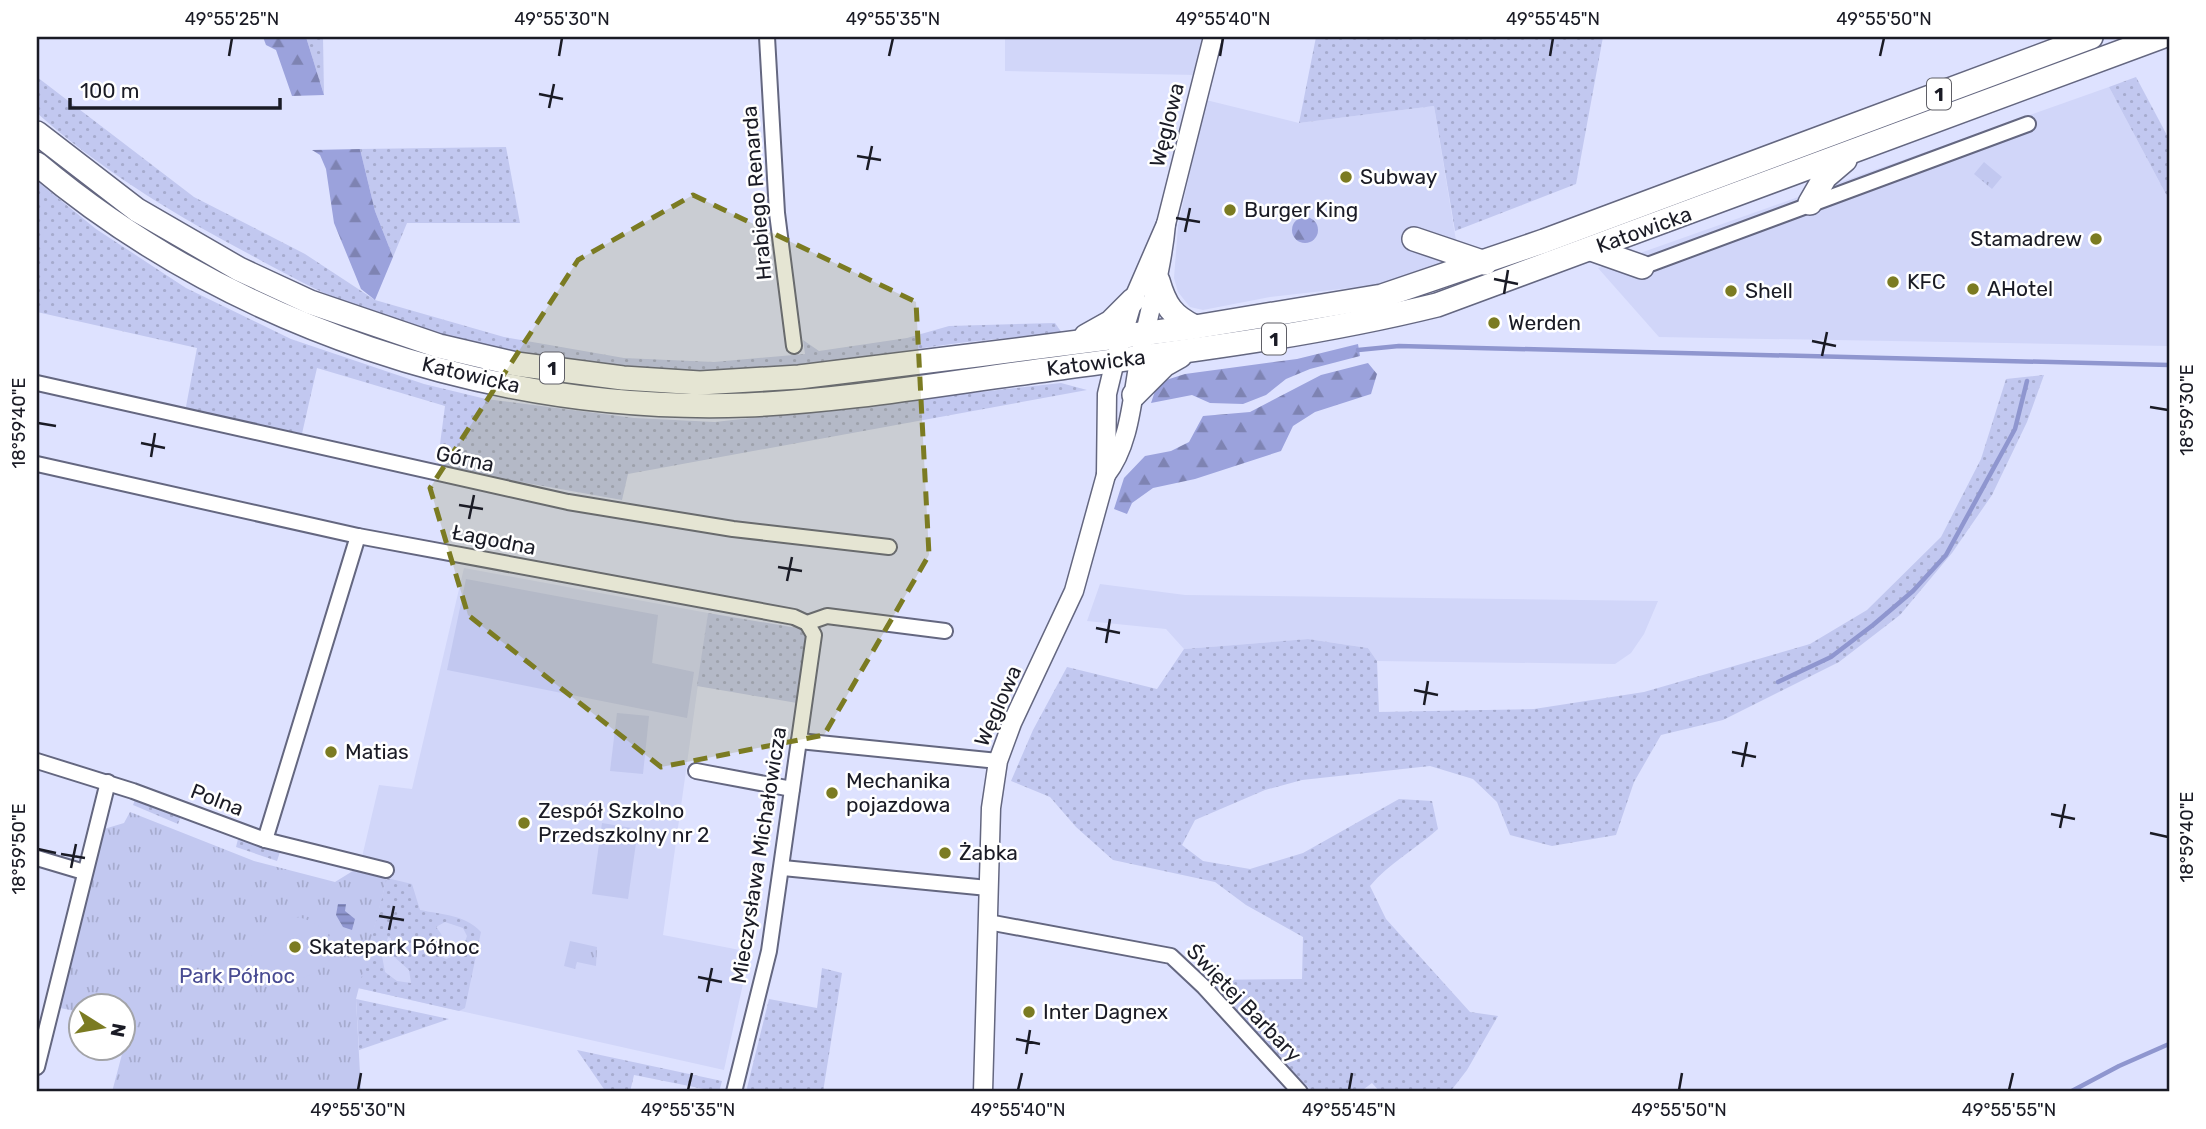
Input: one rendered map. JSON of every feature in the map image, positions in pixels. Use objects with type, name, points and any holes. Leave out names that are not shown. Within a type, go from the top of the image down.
[{"type":"main road","name":"Katowicka","points":[[37,133],[136,210],[239,269],[310,302],[439,346],[516,364],[623,378],[700,383],[799,377],[1195,327],[1382,296],[1485,263],[2091,37]]},
{"type":"main road","name":"Katowicka","points":[[37,164],[104,216],[219,284],[310,327],[396,357],[480,380],[566,394],[652,403],[746,405],[1186,352],[1328,330],[1437,305],[2161,37]]},
{"type":"main road","points":[[1810,203],[1825,177],[1853,152]]},
{"type":"main road","points":[[1414,239],[1485,263]]},
{"type":"main road","points":[[1591,249],[1642,267]]},
{"type":"main road","points":[[1158,281],[1164,302],[1175,317],[1195,327]]},
{"type":"main road","points":[[1072,342],[1111,322],[1133,300]]},
{"type":"main road","points":[[1133,395],[1164,365],[1186,352]]},
{"type":"street","name":"Hrabiego Renarda","points":[[767,37],[777,213],[794,346]]},
{"type":"street","name":"Węglowa","points":[[1106,475],[1117,460],[1133,395],[1158,281],[1166,224],[1213,37]]},
{"type":"street","points":[[1642,267],[2028,124]]},
{"type":"street","name":"Węglowa","points":[[988,1091],[988,888],[991,808],[998,761],[1012,723],[1074,591],[1106,475],[1107,394],[1115,361],[1133,300],[1166,224]]},
{"type":"street","name":"Górna","points":[[37,383],[568,502],[733,529],[889,547]]},
{"type":"street","name":"Łagodna","points":[[37,464],[358,536],[794,617],[807,623],[827,616],[945,631]]},
{"type":"street","points":[[265,841],[358,536]]},
{"type":"street","name":"Mieczysława Michałowicza","points":[[734,1092],[769,951],[783,868],[814,635],[807,623]]},
{"type":"street","points":[[799,741],[998,761]]},
{"type":"street","name":"Polna","points":[[37,761],[108,782],[265,841],[386,870]]},
{"type":"street","points":[[696,771],[792,789]]},
{"type":"street","points":[[37,1067],[108,782]]},
{"type":"street","points":[[37,858],[84,872]]},
{"type":"street","points":[[783,868],[988,888]]},
{"type":"street","name":"Świętej Barbary","points":[[988,922],[1171,956],[1204,987],[1300,1092]]},
{"type":"highlighted area","points":[[693,195],[916,302],[929,555],[824,735],[661,767],[468,615],[430,488],[578,260]]},
{"type":"shaded area","points":[[1005,37],[1206,37],[1196,75],[1005,71]]},
{"type":"shaded area","points":[[2109,87],[2169,200],[2169,346],[1659,337],[1598,268]]},
{"type":"shaded area","points":[[1206,100],[1299,123],[1434,106],[1459,259],[1376,285],[1270,297],[1203,310],[1190,307],[1178,292],[1174,278],[1178,226]]},
{"type":"shaded area","name":"Zespół Szkolno Przedszkolny nr 2","points":[[464,568],[708,613],[663,935],[750,952],[724,1070],[358,988],[390,863],[362,857],[379,785],[412,789]]},
{"type":"shaded area","points":[[1100,584],[1185,595],[1658,601],[1644,634],[1631,653],[1615,664],[1377,661],[1368,648],[1308,639],[1184,649],[1166,629],[1087,621]]},
{"type":"shaded area","points":[[338,904],[346,904],[345,911],[355,919],[352,930],[343,927],[336,915]]},
{"type":"green space","points":[[263,37],[306,37],[324,95],[292,96],[276,50],[266,45]]},
{"type":"green space","points":[[306,37],[323,37],[324,95]]},
{"type":"green space","points":[[1316,37],[1603,37],[1576,184],[1455,231],[1434,106],[1299,123]]},
{"type":"green space","points":[[37,77],[194,197],[305,254],[375,300],[504,337],[624,358],[714,362],[805,354],[803,340],[819,351],[907,338],[949,326],[1055,323],[1062,333],[952,344],[805,365],[725,371],[637,369],[503,350],[416,327],[339,300],[184,218],[108,169],[37,113]]},
{"type":"green space","points":[[2136,77],[2169,139],[2169,200],[2109,87]]},
{"type":"green space","points":[[506,147],[520,223],[407,223],[393,257],[375,211],[360,149]]},
{"type":"green space","points":[[360,149],[375,211],[393,257],[375,300],[361,289],[334,223],[326,169],[320,155],[312,150]]},
{"type":"green space","points":[[1984,162],[2002,177],[1992,189],[1974,174]]},
{"type":"green space","points":[[37,181],[96,229],[186,288],[291,339],[424,384],[486,399],[634,418],[715,422],[1061,383],[1087,390],[628,474],[622,500],[437,467],[445,406],[317,368],[301,438],[185,412],[197,348],[37,312]]},
{"type":"green space","points":[[1305,217],[1314,221],[1318,230],[1314,239],[1305,243],[1296,239],[1292,230],[1296,221]]},
{"type":"green space","points":[[1358,344],[1360,356],[1310,369],[1286,379],[1266,395],[1243,404],[1210,403],[1192,395],[1151,403],[1156,388],[1166,380],[1185,374],[1297,359]]},
{"type":"green space","points":[[1368,363],[1377,374],[1371,394],[1315,412],[1293,426],[1281,451],[1195,479],[1153,488],[1132,503],[1127,514],[1114,509],[1124,478],[1145,456],[1171,451],[1189,442],[1203,416],[1250,412],[1321,375]]},
{"type":"green space","points":[[2044,375],[2027,422],[1992,495],[1952,553],[1900,615],[1839,662],[1723,720],[1661,735],[1634,782],[1616,835],[1552,846],[1510,835],[1497,802],[1473,779],[1430,766],[1302,780],[1265,790],[1195,820],[1182,845],[1203,861],[1250,869],[1303,853],[1399,799],[1432,801],[1438,829],[1370,886],[1386,919],[1470,1012],[1498,1016],[1467,1070],[1450,1092],[1380,1092],[1372,1083],[1360,1092],[1313,1092],[1203,980],[1302,979],[1303,937],[1246,905],[1215,882],[1113,860],[1076,827],[1050,797],[1011,781],[1033,730],[1067,667],[1157,689],[1184,649],[1308,639],[1368,648],[1377,661],[1379,712],[1534,709],[1644,692],[1810,644],[1867,610],[1941,537],[1981,459],[2006,379]]},
{"type":"green space","points":[[466,579],[658,615],[652,663],[694,672],[687,718],[447,670]]},
{"type":"green space","points":[[708,613],[803,629],[807,639],[797,703],[697,686]]},
{"type":"green space","points":[[617,713],[649,716],[643,774],[610,771]]},
{"type":"green space","points":[[136,797],[181,816],[178,824],[133,805]]},
{"type":"green space","name":"Park Północ","points":[[130,812],[254,861],[335,882],[356,869],[387,878],[356,999],[361,1092],[112,1092],[120,1062],[136,1062],[136,992],[66,992],[66,1009],[60,1008],[104,829],[124,823]]},
{"type":"green space","points":[[602,823],[638,829],[628,899],[592,894]]},
{"type":"green space","points":[[238,839],[280,852],[277,861],[236,847]]},
{"type":"green space","points":[[387,878],[412,884],[420,910],[460,918],[481,932],[465,1008],[459,1011],[358,988]],"holes":[[[445,922],[463,928],[467,936],[461,953],[446,959],[442,957],[443,937],[436,927]],[[388,937],[391,938],[392,955],[409,970],[411,983],[397,981],[385,972],[382,956]]]},
{"type":"green space","name":"Skatepark Północ","points":[[293,917],[314,923],[339,951],[318,970],[297,980],[274,981],[247,972],[252,953],[261,938],[275,926]]},
{"type":"green space","points":[[570,941],[597,947],[596,966],[577,962],[575,969],[564,966]]},
{"type":"green space","points":[[822,968],[842,973],[823,1092],[748,1092],[769,999],[817,1008]]},
{"type":"green space","points":[[356,999],[449,1019],[359,1050]]},
{"type":"green space","points":[[577,1050],[722,1081],[719,1092],[634,1075],[630,1092],[606,1092]]},
{"type":"waterway","points":[[1358,350],[1399,346],[2169,365]]},
{"type":"waterway","points":[[1778,682],[1831,657],[1913,591],[1946,555],[2015,429],[2027,381]]},
{"type":"waterway","points":[[2070,1092],[2169,1044]]},
{"type":"place","name":"Subway","points":[[1346,177]]},
{"type":"place","name":"Burger King","points":[[1230,210]]},
{"type":"place","name":"Stamadrew","points":[[2096,239]]},
{"type":"place","name":"KFC","points":[[1893,282]]},
{"type":"place","name":"AHotel","points":[[1973,289]]},
{"type":"place","name":"Shell","points":[[1731,291]]},
{"type":"place","name":"Werden","points":[[1494,323]]},
{"type":"place","name":"Matias","points":[[331,752]]},
{"type":"place","name":"Mechanika pojazdowa","points":[[832,793]]},
{"type":"place","name":"Zespół Szkolno Przedszkolny nr 2","points":[[524,823]]},
{"type":"place","name":"Żabka","points":[[945,853]]},
{"type":"place","name":"Skatepark Północ","points":[[295,947]]},
{"type":"place","name":"Inter Dagnex","points":[[1029,1012]]}]
